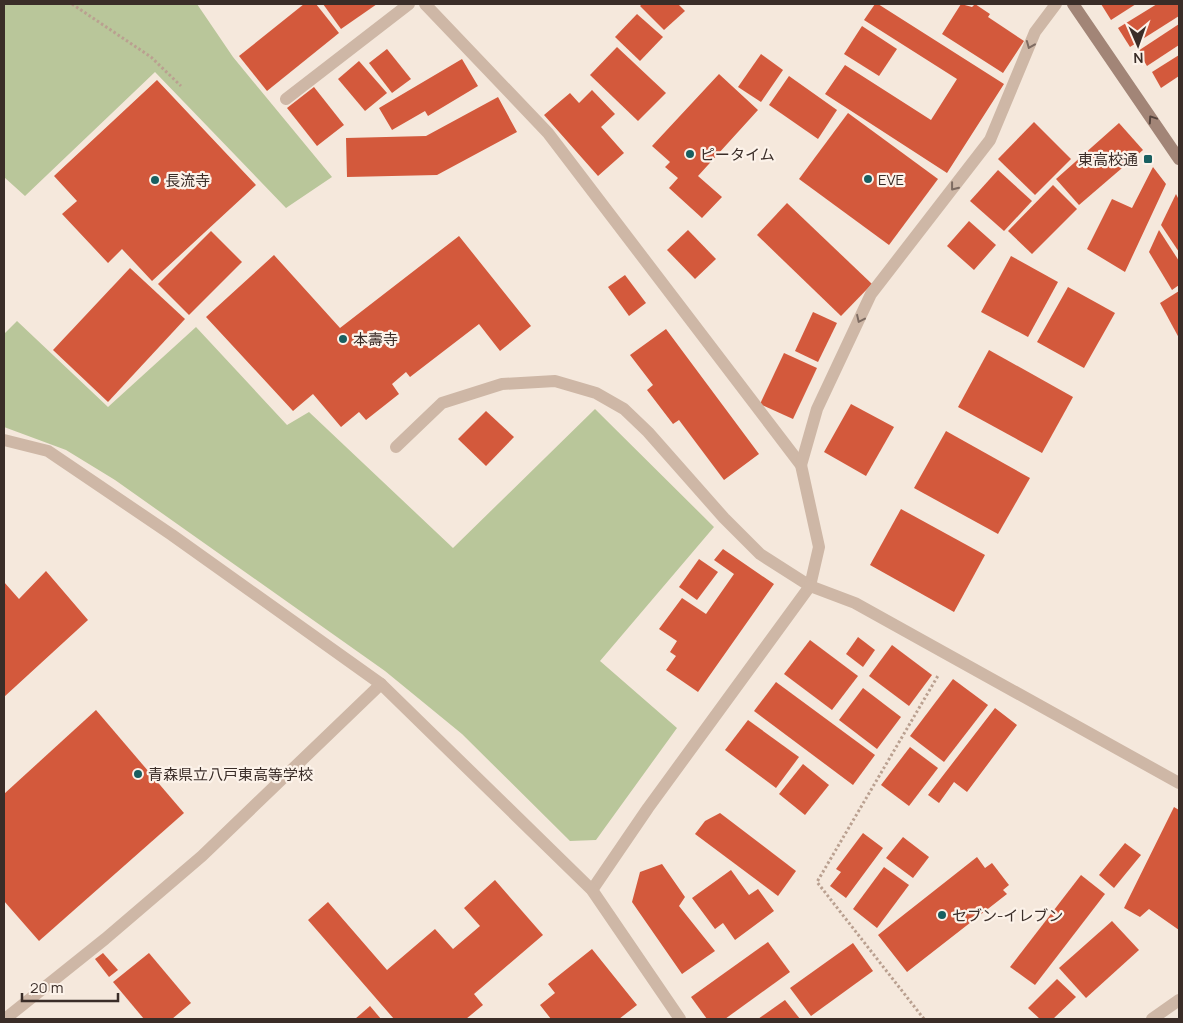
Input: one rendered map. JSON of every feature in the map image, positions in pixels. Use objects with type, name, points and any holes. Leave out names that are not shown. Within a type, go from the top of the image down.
[{"type":"main road","points":[[1073,4],[1179,159]]},
{"type":"street","points":[[286,99],[409,4]]},
{"type":"street","points":[[425,4],[548,133],[802,465],[819,547],[810,586],[648,808],[592,890]]},
{"type":"street","points":[[802,465],[817,408],[871,294],[990,140],[1035,32],[1056,4]]},
{"type":"street","points":[[396,447],[442,403],[502,384],[555,381],[596,393],[624,409],[648,432],[724,518],[760,554],[810,586],[855,604],[1179,783]]},
{"type":"street","points":[[4,440],[48,452],[172,535],[381,684],[592,890],[680,1019]]},
{"type":"street","points":[[5,1019],[105,939],[202,856],[381,684]]},
{"type":"street","points":[[1152,1019],[1179,1000]]},
{"type":"path","points":[[72,4],[151,58],[181,86]]},
{"type":"path","points":[[924,1019],[817,882],[949,656]]},
{"type":"green space","points":[[4,4],[197,4],[233,57],[332,177],[286,208],[155,72],[25,196],[4,177]]},
{"type":"green space","points":[[17,321],[108,407],[196,327],[287,425],[309,412],[453,548],[595,409],[714,527],[600,661],[677,728],[596,840],[570,841],[462,734],[385,671],[115,480],[66,450],[4,427],[4,334]]},
{"type":"building","points":[[304,4],[316,4],[339,33],[267,91],[239,56]]},
{"type":"building","points":[[323,4],[377,4],[341,29]]},
{"type":"building","points":[[642,4],[678,4],[685,11],[664,30],[640,6]]},
{"type":"building","points":[[875,4],[878,4],[1004,84],[947,173],[825,94],[845,65],[931,120],[957,79],[864,20]]},
{"type":"building","points":[[961,4],[972,7],[975,4],[990,14],[988,17],[1024,41],[1003,73],[942,34]]},
{"type":"building","points":[[1101,4],[1136,4],[1111,20]]},
{"type":"building","points":[[1157,4],[1179,4],[1179,16],[1130,47],[1118,28]]},
{"type":"building","points":[[637,14],[663,37],[640,61],[615,37]]},
{"type":"building","points":[[1179,24],[1179,45],[1147,66],[1138,51]]},
{"type":"building","points":[[862,26],[897,49],[879,76],[844,54]]},
{"type":"building","points":[[617,47],[666,93],[638,121],[590,75]]},
{"type":"building","points":[[387,49],[411,79],[392,93],[369,63]]},
{"type":"building","points":[[761,54],[783,70],[761,102],[738,87]]},
{"type":"building","points":[[1179,55],[1179,76],[1161,88],[1152,72]]},
{"type":"building","points":[[462,59],[478,86],[428,116],[425,111],[392,130],[379,108]]},
{"type":"building","points":[[359,61],[387,93],[365,111],[338,79]]},
{"type":"building","name":"ピータイム","points":[[719,74],[758,110],[698,176],[722,197],[702,218],[669,188],[678,178],[665,167],[670,162],[652,146]]},
{"type":"building","points":[[789,76],[837,110],[818,139],[769,105]]},
{"type":"building","name":"長流寺","points":[[157,80],[256,185],[152,281],[122,249],[108,263],[62,214],[77,201],[54,176]]},
{"type":"building","points":[[314,87],[344,125],[317,146],[287,108]]},
{"type":"building","points":[[592,90],[615,114],[601,127],[624,153],[598,176],[544,115],[570,93],[579,103]]},
{"type":"building","points":[[498,97],[517,132],[437,175],[347,177],[346,138],[426,136]]},
{"type":"building","name":"EVE","points":[[848,113],[938,179],[889,245],[799,179]]},
{"type":"building","points":[[1034,122],[1071,159],[1035,195],[998,159]]},
{"type":"building","points":[[1119,123],[1143,150],[1079,205],[1056,179]]},
{"type":"building","points":[[1153,167],[1166,184],[1125,272],[1087,249],[1112,199],[1132,208]]},
{"type":"building","points":[[998,170],[1032,201],[1004,231],[970,201]]},
{"type":"building","points":[[1053,185],[1077,209],[1032,254],[1008,231]]},
{"type":"building","points":[[1176,194],[1179,200],[1179,252],[1161,225]]},
{"type":"building","points":[[787,203],[872,284],[841,316],[757,235]]},
{"type":"building","points":[[969,221],[996,245],[974,270],[947,246]]},
{"type":"building","points":[[688,230],[716,259],[695,279],[667,250]]},
{"type":"building","points":[[1159,230],[1179,261],[1179,285],[1172,290],[1149,252]]},
{"type":"building","points":[[211,231],[242,262],[189,315],[158,284]]},
{"type":"building","name":"本壽寺","points":[[459,236],[531,326],[500,351],[479,324],[410,377],[406,372],[392,384],[399,394],[366,420],[359,412],[341,427],[313,394],[293,411],[206,317],[274,255],[340,328]]},
{"type":"building","points":[[1011,256],[1058,282],[1028,337],[981,312]]},
{"type":"building","points":[[130,268],[185,319],[108,402],[53,350]]},
{"type":"building","points":[[625,275],[646,303],[629,316],[608,287]]},
{"type":"building","points":[[1068,287],[1115,313],[1084,368],[1037,342]]},
{"type":"building","points":[[1179,291],[1179,338],[1160,303]]},
{"type":"building","points":[[813,312],[837,323],[818,362],[795,351]]},
{"type":"building","points":[[666,329],[759,454],[724,480],[679,420],[673,424],[647,390],[653,385],[630,355]]},
{"type":"building","points":[[989,350],[1073,397],[1042,453],[958,407]]},
{"type":"building","points":[[784,353],[817,368],[793,419],[760,404]]},
{"type":"building","points":[[851,404],[894,427],[866,476],[824,452]]},
{"type":"building","points":[[486,411],[514,437],[486,466],[458,439]]},
{"type":"building","points":[[946,431],[1030,478],[998,534],[914,488]]},
{"type":"building","points":[[901,509],[985,555],[954,612],[870,565]]},
{"type":"building","points":[[723,549],[774,584],[698,692],[666,670],[676,656],[670,652],[677,641],[659,629],[682,598],[706,614],[734,574],[714,560]]},
{"type":"building","points":[[699,559],[718,572],[697,600],[679,587]]},
{"type":"building","points":[[46,571],[88,620],[4,697],[4,582],[19,599]]},
{"type":"building","points":[[858,637],[875,650],[863,667],[846,654]]},
{"type":"building","points":[[810,640],[858,676],[832,710],[784,674]]},
{"type":"building","points":[[892,645],[932,675],[909,706],[869,676]]},
{"type":"building","points":[[953,679],[988,705],[944,762],[910,736]]},
{"type":"building","points":[[776,682],[875,755],[853,785],[754,711]]},
{"type":"building","points":[[863,688],[901,717],[877,749],[839,720]]},
{"type":"building","points":[[995,708],[1017,725],[967,792],[954,782],[939,803],[928,795]]},
{"type":"building","points":[[96,710],[184,813],[39,941],[4,901],[4,794]]},
{"type":"building","points":[[748,720],[799,757],[776,788],[725,750]]},
{"type":"building","points":[[910,747],[938,768],[909,806],[881,785]]},
{"type":"building","points":[[803,764],[829,785],[805,815],[779,794]]},
{"type":"building","points":[[1174,807],[1179,810],[1179,930],[1149,909],[1140,917],[1124,908]]},
{"type":"building","points":[[720,813],[796,871],[778,896],[695,834],[705,821]]},
{"type":"building","points":[[863,833],[883,848],[846,898],[830,886],[841,872],[836,869]]},
{"type":"building","points":[[903,837],[929,857],[913,878],[886,858]]},
{"type":"building","points":[[1125,843],[1141,855],[1114,888],[1099,875]]},
{"type":"building","name":"セブン-イレブン","points":[[977,857],[985,868],[992,863],[1009,885],[1003,890],[1007,894],[907,972],[878,935]]},
{"type":"building","points":[[662,864],[685,897],[679,906],[715,951],[682,974],[632,902],[640,872]]},
{"type":"building","points":[[884,867],[909,885],[877,928],[853,909]]},
{"type":"building","points":[[731,870],[749,895],[758,889],[774,911],[735,940],[723,923],[715,929],[692,898]]},
{"type":"building","points":[[1081,875],[1105,894],[1035,985],[1010,967]]},
{"type":"building","points":[[495,880],[543,935],[474,994],[483,1005],[466,1019],[394,1019],[308,920],[328,902],[387,970],[435,929],[453,949],[480,926],[464,908]]},
{"type":"building","points":[[1112,921],[1139,950],[1086,998],[1059,968]]},
{"type":"building","points":[[768,942],[790,972],[725,1019],[707,1019],[691,997]]},
{"type":"building","points":[[853,943],[873,971],[811,1016],[790,988]]},
{"type":"building","points":[[592,949],[637,1005],[619,1019],[551,1019],[540,1005],[555,993],[548,984]]},
{"type":"building","points":[[103,953],[118,970],[109,977],[95,959]]},
{"type":"building","points":[[149,953],[191,1003],[172,1019],[144,1019],[113,982]]},
{"type":"building","points":[[1057,979],[1076,997],[1053,1019],[1040,1019],[1028,1008]]},
{"type":"building","points":[[785,1000],[800,1019],[758,1019]]},
{"type":"building","points":[[370,1006],[381,1019],[355,1019]]},
{"type":"place","name":"ピータイム","points":[[690,154]]},
{"type":"place","name":"東高校通","points":[[1148,159]]},
{"type":"place","name":"EVE","points":[[868,179]]},
{"type":"place","name":"長流寺","points":[[155,180]]},
{"type":"place","name":"本壽寺","points":[[343,339]]},
{"type":"place","name":"青森県立八戸東高等学校","points":[[138,774]]},
{"type":"place","name":"セブン-イレブン","points":[[942,915]]}]
